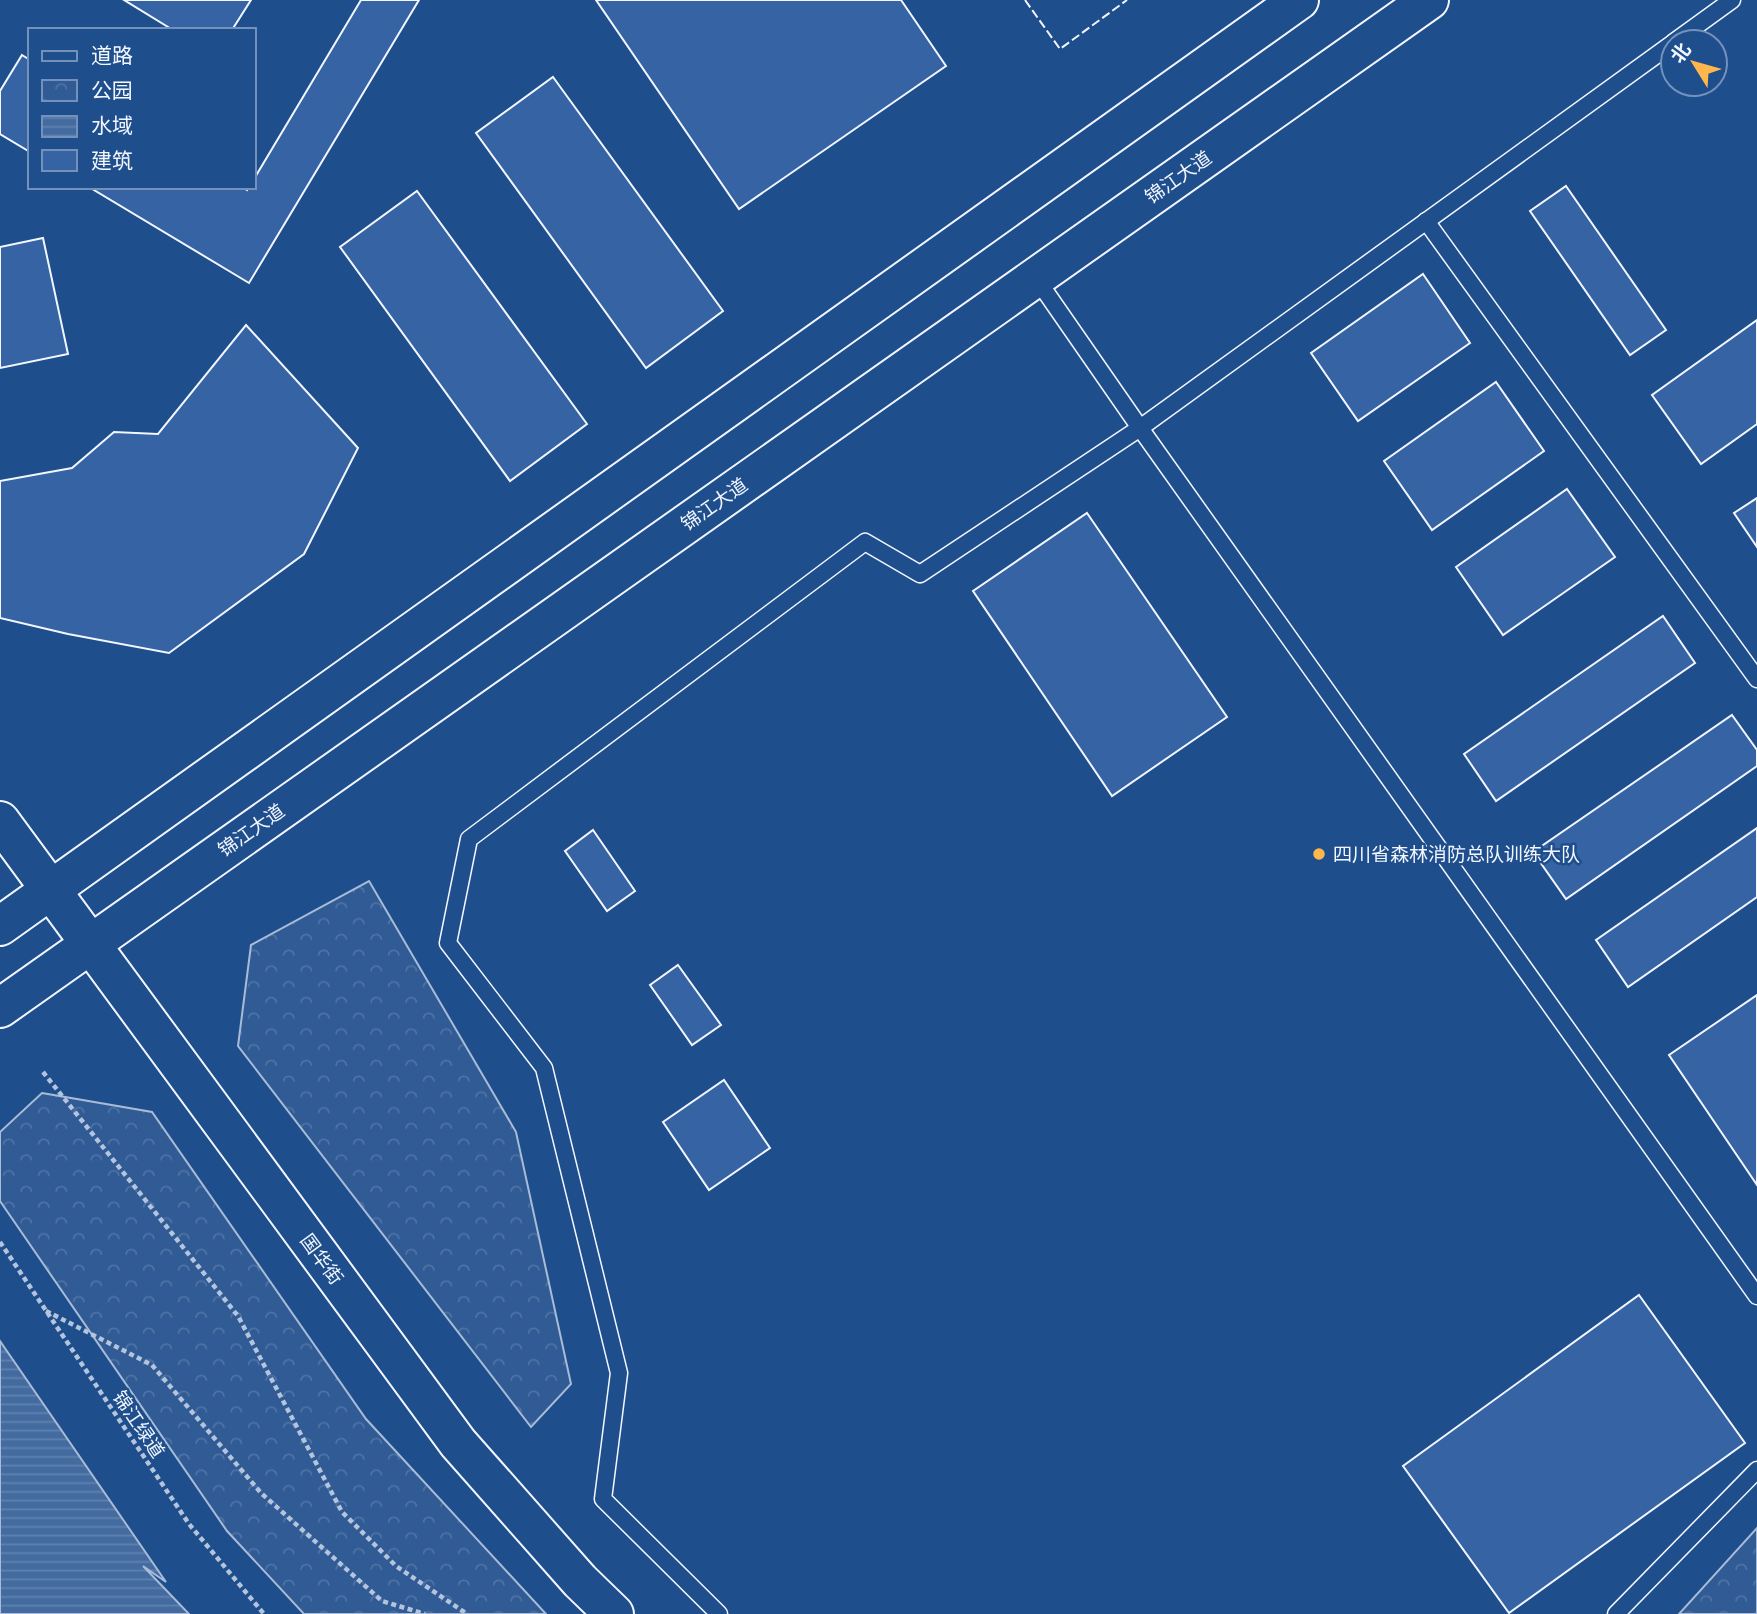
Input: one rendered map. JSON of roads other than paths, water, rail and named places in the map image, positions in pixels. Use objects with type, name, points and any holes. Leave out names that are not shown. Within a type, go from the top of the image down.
[{"type":"main road","points":[[0,926],[1299,0]]},
{"type":"main road","name":"锦江大道","points":[[0,1008],[1429,0]]},
{"type":"main road","name":"国华街","points":[[0,821],[458,1443],[580,1581],[614,1614]]},
{"type":"lane","points":[[1693,28],[1732,0]]},
{"type":"lane","points":[[719,1614],[603,1499],[619,1373],[544,1068],[448,943],[469,838],[865,542],[920,575],[1140,428],[1659,52]]},
{"type":"lane","points":[[1426,221],[1757,679]]},
{"type":"lane","points":[[1036,278],[1757,1296]]},
{"type":"lane","points":[[1616,1614],[1757,1470]]},
{"type":"water","points":[[0,1341],[166,1582],[143,1566],[189,1614],[0,1614]]},
{"type":"place","name":"四川省森林消防总队训练大队","points":[[1319,854]]}]
